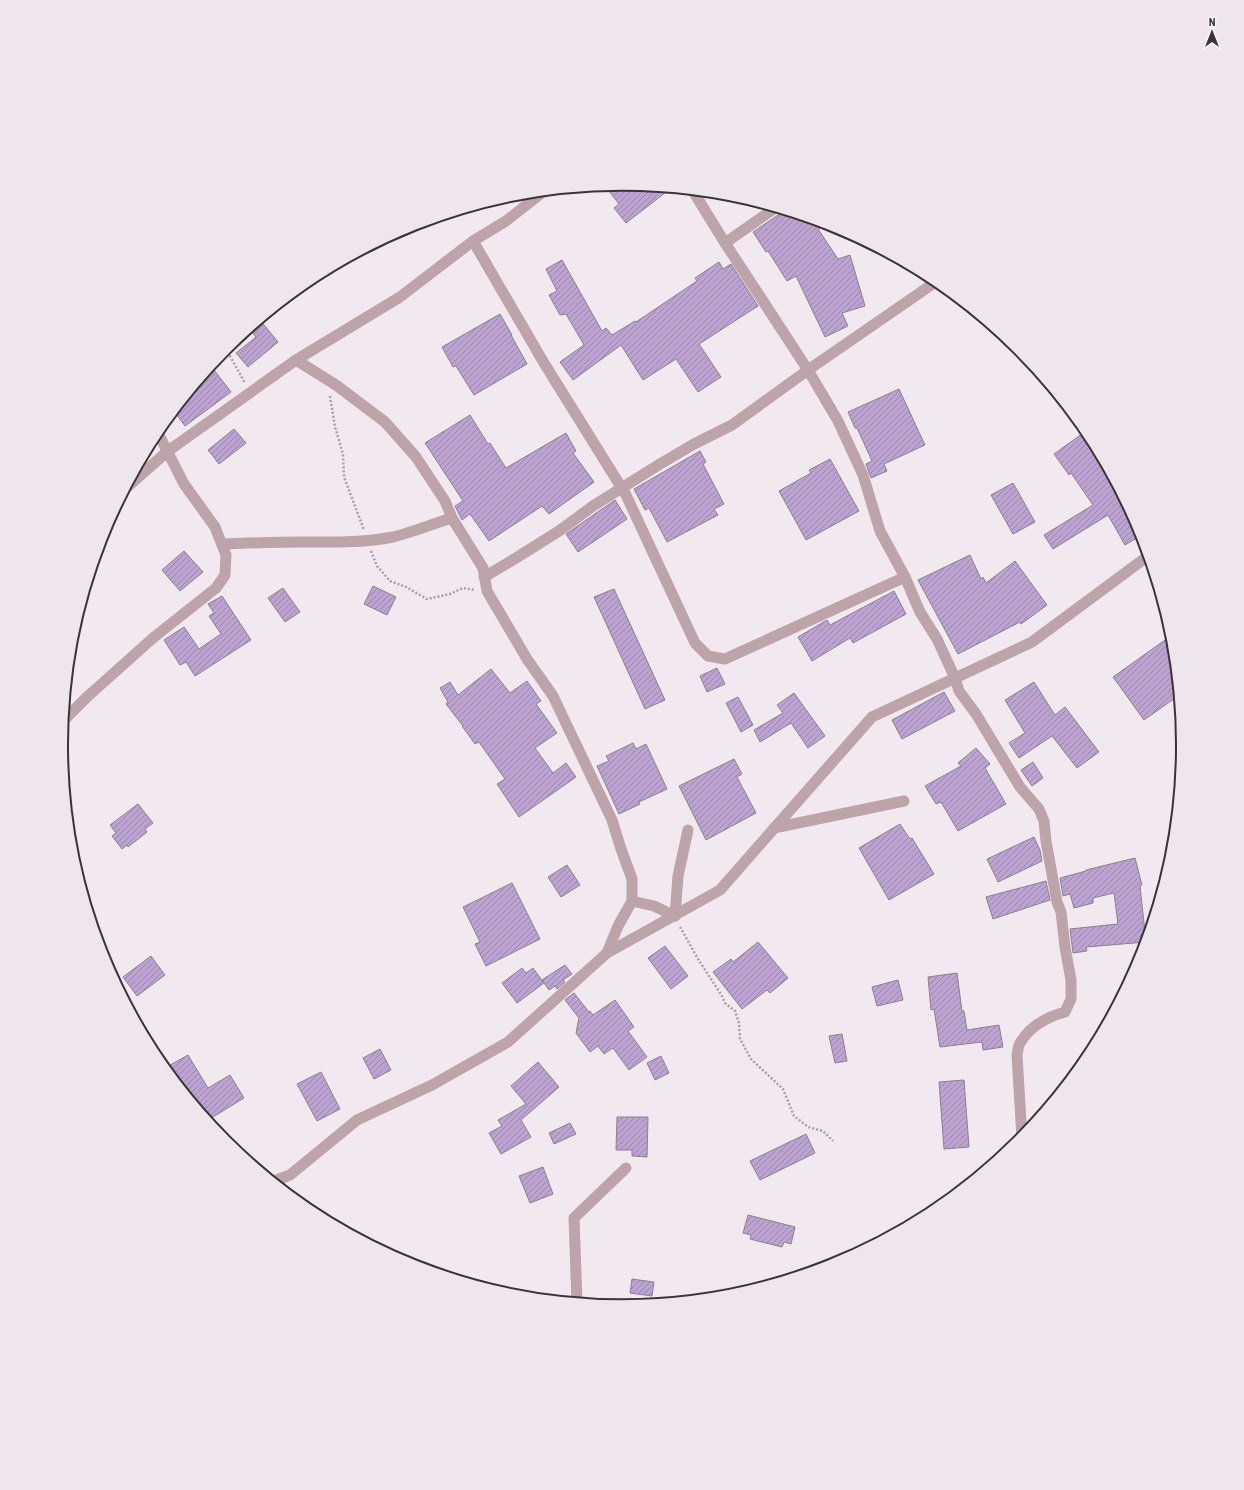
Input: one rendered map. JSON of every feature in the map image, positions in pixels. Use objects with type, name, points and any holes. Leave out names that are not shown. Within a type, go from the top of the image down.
[{"type":"street","points":[[696,196],[808,370],[838,421],[863,475],[880,531],[905,577],[920,612],[937,639],[956,678],[959,691],[979,719],[1020,787],[1039,809],[1044,821],[1057,902],[1061,912],[1071,980],[1071,999],[1065,1012],[1050,1016],[1037,1025],[1020,1043],[1017,1055],[1021,1129]]},
{"type":"street","points":[[136,479],[168,451],[296,360],[400,297],[473,241],[506,221],[535,199]]},
{"type":"street","points":[[725,243],[770,211]]},
{"type":"street","points":[[473,241],[541,358],[621,488],[694,643],[708,656],[725,659],[905,577]]},
{"type":"street","points":[[484,577],[516,558],[621,488],[694,444],[732,425],[808,370],[931,285]]},
{"type":"street","points":[[296,360],[323,377],[385,422],[416,457],[445,501],[452,518],[483,568],[487,591],[528,659],[553,696],[612,820],[632,879],[632,901],[618,926],[607,954]]},
{"type":"street","points":[[69,715],[153,638],[216,588],[225,574],[226,554],[215,528],[184,484],[161,438]]},
{"type":"street","points":[[222,544],[367,541],[408,533],[452,518]]},
{"type":"street","points":[[279,1180],[290,1175],[357,1120],[432,1085],[508,1042],[607,954],[720,890],[872,717],[1032,642],[1144,559]]},
{"type":"street","points":[[774,828],[904,801]]},
{"type":"street","points":[[674,916],[678,876],[688,830]]},
{"type":"street","points":[[632,901],[654,906],[674,916]]},
{"type":"street","points":[[576,1297],[574,1218],[626,1168]]},
{"type":"path","points":[[229,355],[250,393]]},
{"type":"path","points":[[323,377],[331,399],[335,427],[343,454],[344,477],[362,522],[367,541],[377,566],[390,581],[406,587],[427,599],[450,594],[463,588],[487,591]]},
{"type":"path","points":[[674,916],[725,1003],[735,1011],[739,1023],[740,1039],[751,1059],[783,1089],[794,1116],[808,1127],[823,1131],[833,1141]]},
{"type":"building","points":[[609,191],[665,193],[626,223],[614,208],[619,204]]},
{"type":"building","points":[[779,214],[820,228],[818,229],[838,259],[850,255],[865,306],[842,313],[848,326],[825,337],[796,276],[787,281],[768,251],[766,252],[753,232]]},
{"type":"building","points":[[562,260],[602,331],[606,328],[612,335],[635,321],[636,322],[697,281],[695,278],[719,262],[723,269],[731,264],[758,306],[699,344],[721,377],[698,392],[676,359],[643,380],[621,345],[573,380],[560,362],[584,345],[566,314],[560,315],[549,295],[557,291],[546,269]]},
{"type":"building","points":[[500,314],[527,364],[474,395],[456,366],[453,367],[442,347]]},
{"type":"building","points":[[263,323],[278,342],[248,367],[236,353],[256,337],[252,333]]},
{"type":"building","points":[[214,370],[231,392],[185,426],[177,415]]},
{"type":"building","points":[[899,389],[925,445],[884,464],[887,471],[871,478],[866,464],[872,461],[848,412]]},
{"type":"building","points":[[470,415],[488,444],[490,443],[506,468],[566,433],[576,451],[573,453],[594,482],[549,514],[542,506],[489,541],[470,514],[462,520],[455,506],[463,501],[425,443]]},
{"type":"building","points":[[234,429],[246,443],[219,464],[208,450]]},
{"type":"building","points":[[1081,434],[1102,468],[1119,500],[1136,538],[1125,545],[1108,515],[1053,549],[1044,535],[1093,505],[1071,473],[1069,475],[1054,454]]},
{"type":"building","points":[[700,451],[706,462],[703,464],[724,504],[714,509],[718,515],[667,542],[649,508],[645,510],[634,489]]},
{"type":"building","points":[[830,459],[859,511],[806,540],[779,491],[811,473],[809,470]]},
{"type":"building","points":[[1013,483],[1035,522],[1013,534],[991,495]]},
{"type":"building","points":[[615,500],[627,519],[578,552],[566,534]]},
{"type":"building","points":[[184,551],[203,572],[180,591],[162,570]]},
{"type":"building","points":[[970,555],[981,579],[983,577],[986,583],[1015,561],[1047,605],[1021,624],[1020,622],[958,654],[918,580]]},
{"type":"building","points":[[373,586],[396,597],[387,615],[364,604]]},
{"type":"building","points":[[283,588],[300,612],[285,622],[268,598]]},
{"type":"building","points":[[614,589],[665,700],[645,709],[594,597]]},
{"type":"building","points":[[894,591],[906,614],[853,643],[850,638],[812,661],[798,637],[827,620],[830,625]]},
{"type":"building","points":[[222,596],[251,640],[195,676],[186,662],[180,665],[164,640],[184,627],[199,649],[221,634],[209,616],[214,613],[208,604]]},
{"type":"building","points":[[1165,640],[1174,699],[1144,720],[1113,677]]},
{"type":"building","points":[[717,668],[725,684],[707,692],[700,676]]},
{"type":"building","points":[[491,669],[510,693],[527,681],[541,701],[536,704],[557,733],[535,748],[553,773],[566,763],[576,777],[519,817],[497,784],[505,779],[479,742],[475,744],[446,704],[448,702],[440,688],[450,682],[458,695]]},
{"type":"building","points":[[1034,682],[1055,715],[1065,707],[1099,752],[1077,768],[1052,736],[1019,758],[1009,743],[1025,733],[1005,700]]},
{"type":"building","points":[[944,692],[955,711],[902,739],[892,720]]},
{"type":"building","points":[[794,693],[825,736],[808,748],[791,723],[760,742],[754,730],[783,713],[777,705]]},
{"type":"building","points":[[738,697],[753,725],[741,732],[726,703]]},
{"type":"building","points":[[633,743],[636,749],[646,744],[667,789],[639,802],[640,804],[619,814],[597,766],[609,761],[606,756]]},
{"type":"building","points":[[976,748],[990,764],[985,768],[1006,804],[958,831],[941,802],[936,804],[925,786],[961,766],[958,763]]},
{"type":"building","points":[[734,759],[742,774],[737,777],[756,813],[706,840],[679,786]]},
{"type":"building","points":[[1033,762],[1043,778],[1032,786],[1021,770]]},
{"type":"building","points":[[138,804],[153,823],[145,829],[147,832],[128,847],[127,845],[122,849],[112,836],[116,833],[110,825]]},
{"type":"building","points":[[900,824],[910,839],[912,838],[934,874],[889,900],[859,848]]},
{"type":"building","points":[[1034,837],[1040,850],[1042,861],[998,882],[987,859]]},
{"type":"building","points":[[1135,858],[1142,885],[1140,886],[1145,929],[1140,943],[1086,947],[1087,951],[1073,953],[1070,929],[1118,924],[1114,893],[1093,898],[1093,903],[1074,908],[1070,894],[1063,896],[1060,878]]},
{"type":"building","points":[[567,865],[580,885],[561,897],[548,877]]},
{"type":"building","points":[[1046,881],[1050,900],[993,919],[986,897]]},
{"type":"building","points":[[512,883],[540,939],[486,966],[475,944],[480,942],[463,907]]},
{"type":"building","points":[[758,942],[788,978],[770,993],[767,990],[742,1009],[713,972],[731,959],[733,962]]},
{"type":"building","points":[[665,946],[688,976],[671,989],[648,958]]},
{"type":"building","points":[[151,956],[165,975],[137,996],[123,977]]},
{"type":"building","points":[[565,965],[572,974],[563,980],[565,982],[557,989],[555,986],[549,990],[542,980]]},
{"type":"building","points":[[522,968],[526,973],[533,968],[544,983],[517,1003],[502,983]]},
{"type":"building","points":[[957,973],[962,1011],[964,1011],[967,1030],[999,1025],[1003,1047],[983,1050],[982,1042],[940,1047],[934,1009],[931,1010],[928,977]]},
{"type":"building","points":[[898,980],[903,1000],[877,1006],[872,987]]},
{"type":"building","points":[[574,993],[593,1015],[615,1000],[634,1027],[628,1031],[647,1057],[629,1070],[613,1048],[604,1054],[598,1046],[590,1052],[576,1033],[579,1018],[565,1000]]},
{"type":"building","points":[[842,1034],[847,1061],[835,1063],[829,1036]]},
{"type":"building","points":[[380,1049],[391,1070],[374,1079],[363,1058]]},
{"type":"building","points":[[188,1055],[208,1088],[230,1075],[244,1098],[212,1118],[170,1065]]},
{"type":"building","points":[[661,1056],[669,1073],[655,1080],[647,1063]]},
{"type":"building","points":[[538,1062],[559,1087],[521,1120],[531,1137],[501,1154],[489,1133],[502,1126],[498,1120],[526,1104],[511,1086]]},
{"type":"building","points":[[321,1072],[340,1109],[317,1121],[297,1084]]},
{"type":"building","points":[[964,1080],[969,1147],[944,1149],[939,1082]]},
{"type":"building","points":[[617,1117],[648,1117],[647,1157],[632,1156],[632,1150],[616,1150]]},
{"type":"building","points":[[570,1123],[576,1134],[554,1144],[549,1133]]},
{"type":"building","points":[[806,1134],[815,1153],[760,1180],[750,1161]]},
{"type":"building","points":[[543,1167],[553,1194],[530,1203],[519,1176]]},
{"type":"building","points":[[748,1215],[795,1227],[791,1244],[784,1242],[782,1247],[750,1239],[751,1235],[743,1233]]},
{"type":"building","points":[[632,1279],[654,1282],[652,1296],[630,1293]]}]
